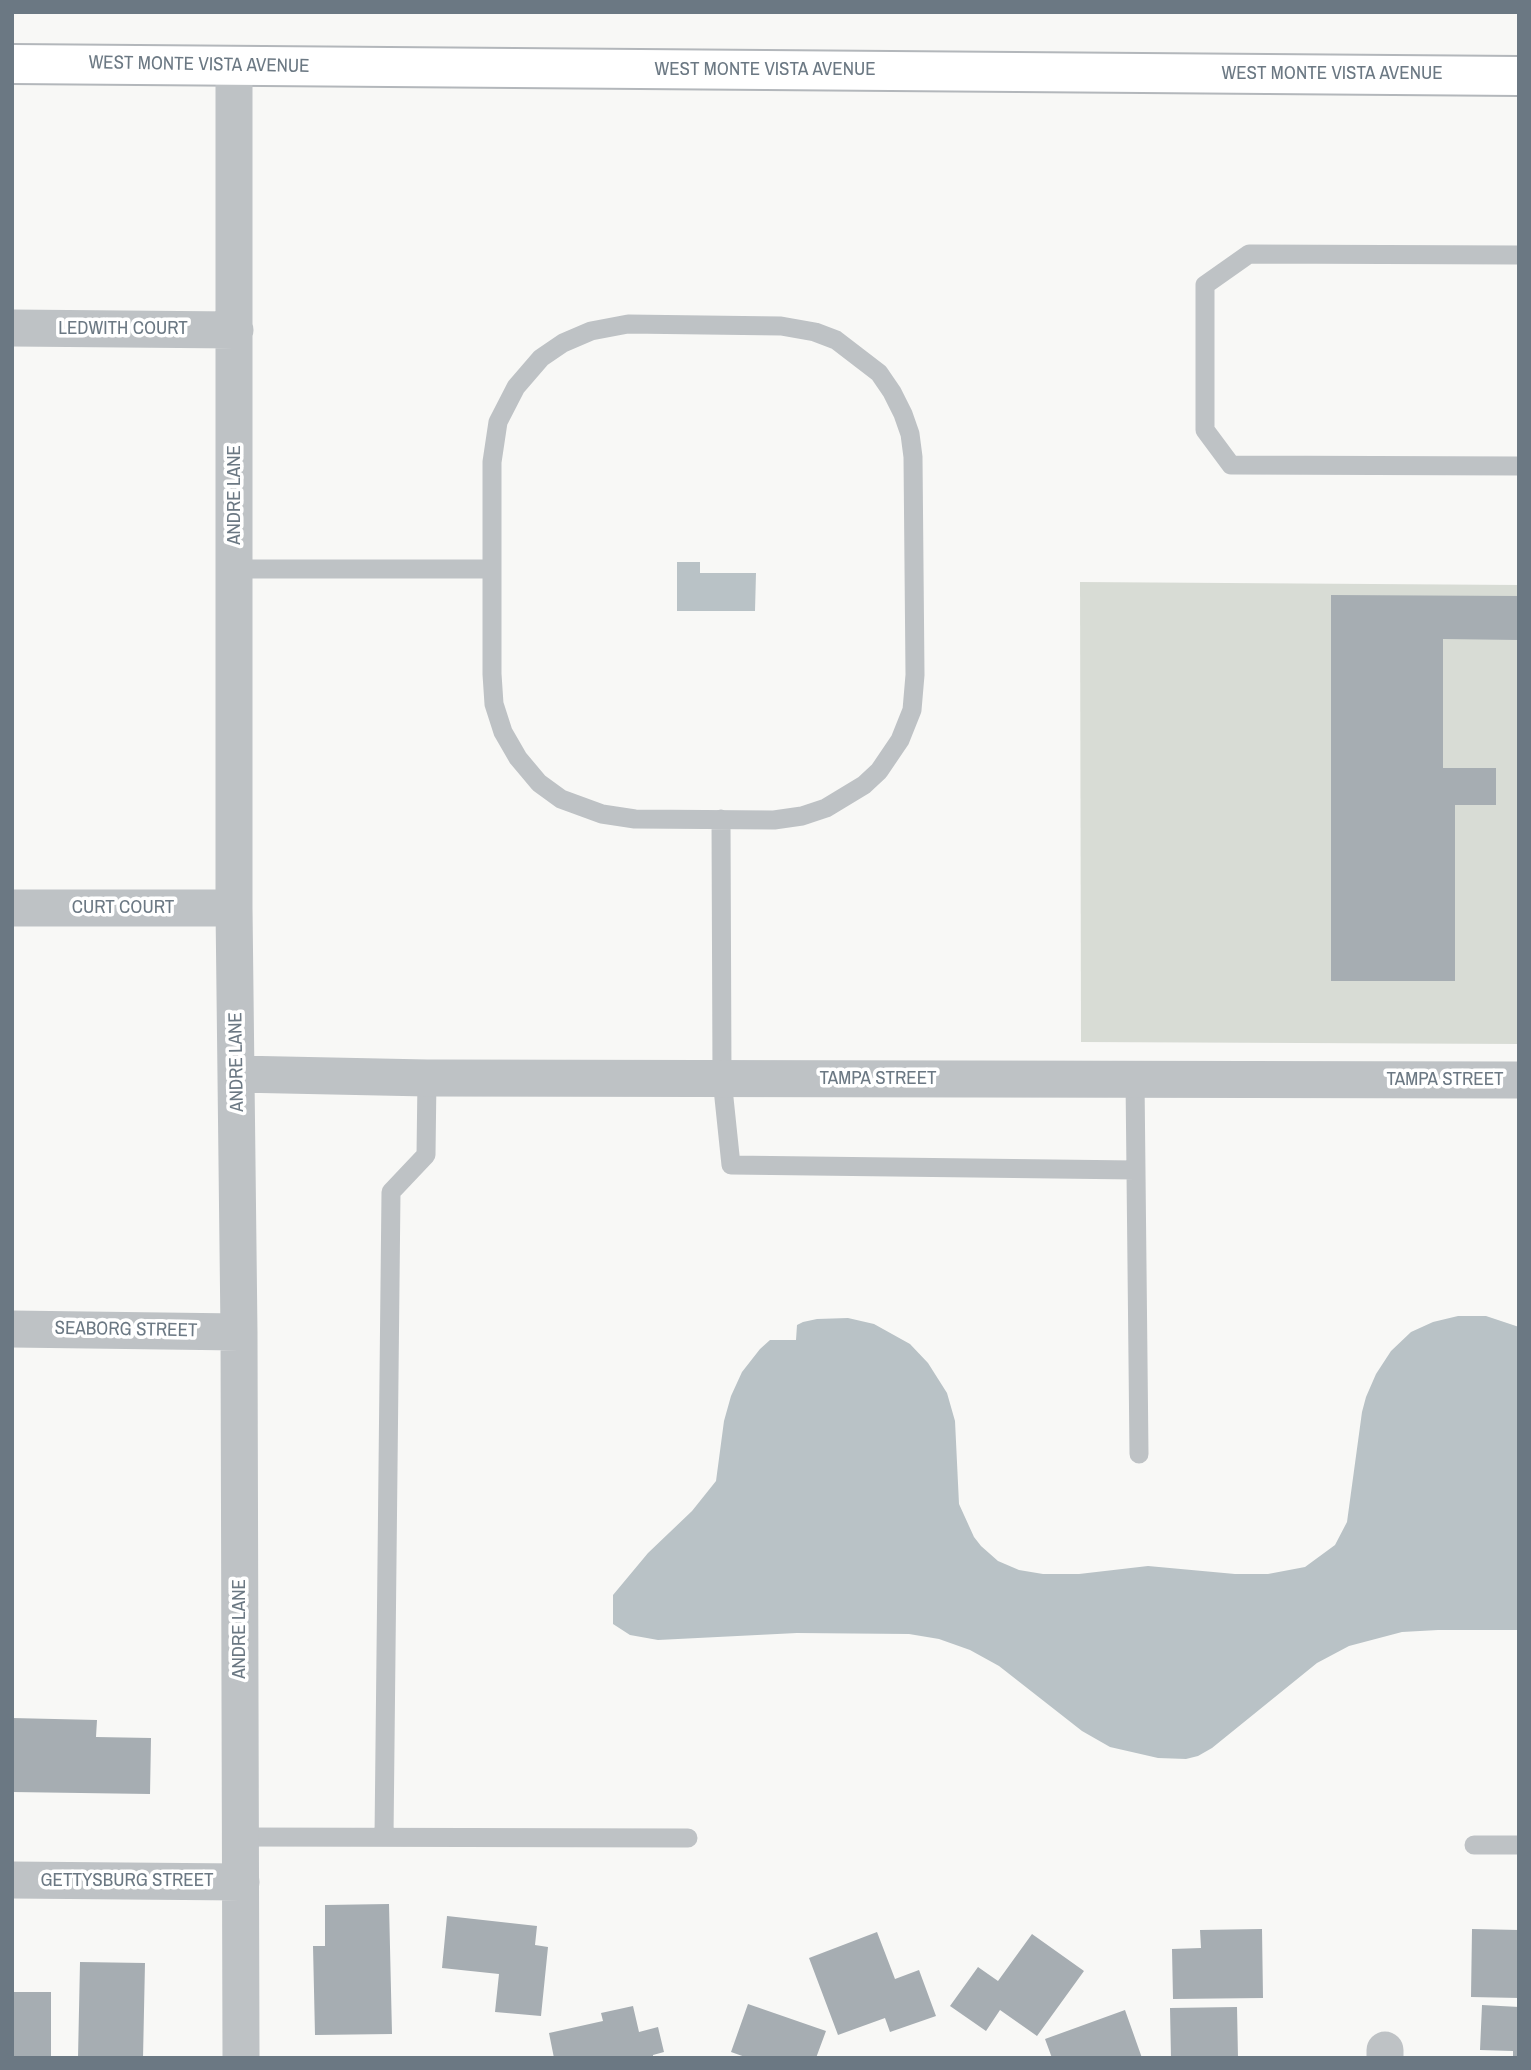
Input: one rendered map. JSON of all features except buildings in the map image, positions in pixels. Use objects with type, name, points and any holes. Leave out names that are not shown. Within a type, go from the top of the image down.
[{"type":"main road","name":"WEST MONTE VISTA AVENUE","points":[[12,64],[1519,76]]},
{"type":"street","name":"ANDRE LANE","points":[[234,66],[234,908],[239,1332],[241,2058]]},
{"type":"street","name":"LEDWITH COURT","points":[[12,328],[235,330]]},
{"type":"street","name":"CURT COURT","points":[[12,908],[234,908]]},
{"type":"street","name":"TAMPA STREET","points":[[237,1074],[427,1078],[1519,1080]]},
{"type":"street","name":"SEABORG STREET","points":[[12,1329],[239,1332]]},
{"type":"street","name":"GETTYSBURG STREET","points":[[12,1880],[241,1882]]},
{"type":"lane","points":[[1519,255],[1249,254],[1205,285],[1205,430],[1231,465],[1519,466]]},
{"type":"lane","points":[[628,324],[794,327],[836,341],[879,373],[892,392],[910,434],[913,457],[914,699],[909,720],[895,749],[880,771],[864,785],[826,808],[793,818],[721,819],[635,819],[602,814],[561,799],[531,776],[509,746],[494,704],[492,462],[498,422],[516,387],[532,366],[564,343],[591,331],[628,324]]},
{"type":"lane","points":[[235,569],[492,569]]},
{"type":"lane","points":[[721,819],[722,1079],[732,1166],[1135,1170]]},
{"type":"lane","points":[[384,1838],[391,1192],[426,1154],[427,1078]]},
{"type":"lane","points":[[1135,1079],[1139,1454]]},
{"type":"lane","points":[[241,1837],[688,1838]]},
{"type":"lane","points":[[1474,1844],[1519,1845]]},
{"type":"shaded area","points":[[677,562],[700,562],[700,573],[756,573],[755,611],[677,611]]},
{"type":"shaded area","points":[[1080,582],[1519,585],[1519,1044],[1081,1042]]},
{"type":"shaded area","points":[[1458,1316],[1486,1316],[1519,1327],[1519,1630],[1402,1632],[1349,1646],[1317,1663],[1212,1748],[1198,1756],[1186,1759],[1158,1758],[1110,1747],[1082,1731],[999,1666],[970,1650],[939,1639],[909,1634],[797,1633],[658,1640],[630,1635],[613,1624],[613,1595],[648,1553],[692,1511],[716,1481],[724,1421],[742,1372],[770,1340],[796,1340],[797,1325],[803,1322],[848,1318],[874,1324],[910,1344],[928,1363],[947,1393],[955,1421],[959,1504],[974,1537],[998,1561],[1019,1570],[1043,1574],[1079,1574],[1148,1566],[1235,1574],[1268,1574],[1305,1567],[1335,1545],[1347,1522],[1362,1412],[1376,1374],[1391,1351],[1411,1332],[1433,1322]]}]
